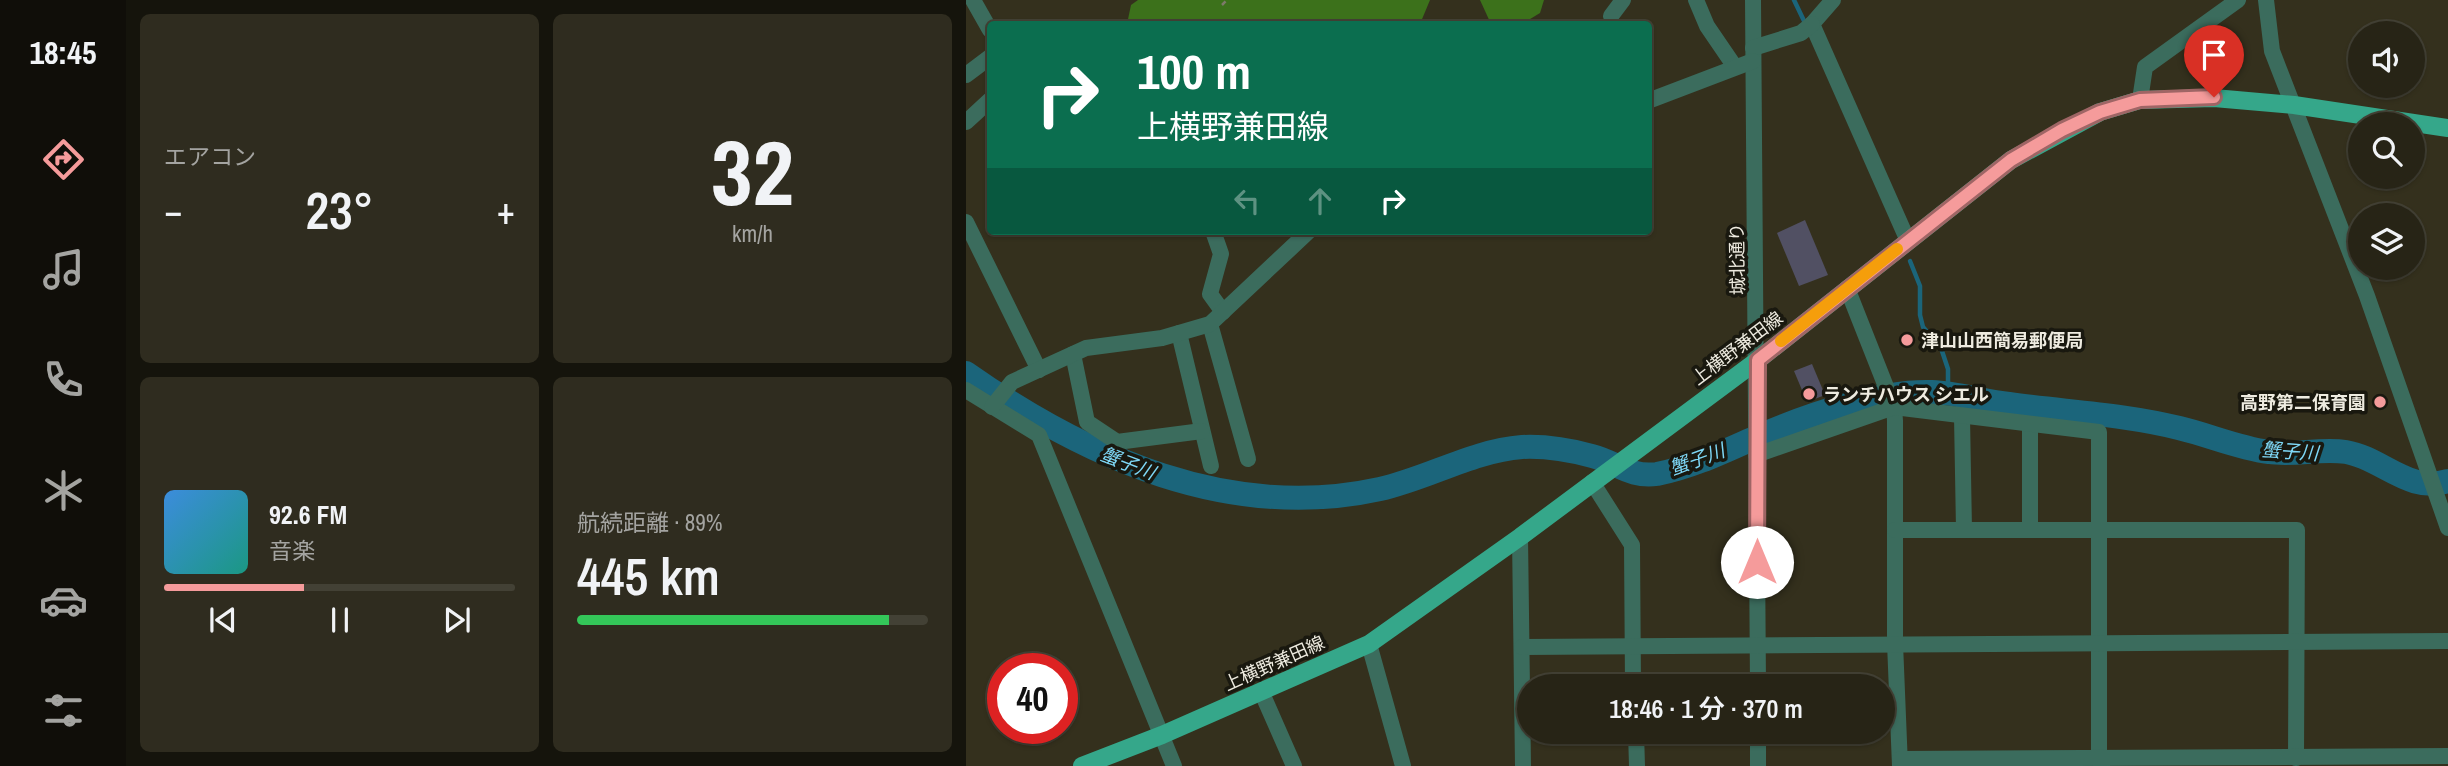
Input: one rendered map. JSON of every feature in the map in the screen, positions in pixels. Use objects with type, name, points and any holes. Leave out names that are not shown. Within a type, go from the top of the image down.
[{"type":"main road","name":"上横野兼田線","points":[[1082,766],[1162,736],[1369,644],[1520,537],[1758,360],[2011,160],[2100,112],[2140,100],[2214,97],[2294,105],[2448,128]]},
{"type":"street","points":[[973,0],[987,25]]},
{"type":"street","points":[[1611,16],[1623,0]]},
{"type":"street","points":[[1696,0],[1707,26],[1735,66]]},
{"type":"street","name":"城北通り","points":[[1753,0],[1758,360],[1758,674]]},
{"type":"street","points":[[1652,99],[1735,66],[1801,33],[1833,0]]},
{"type":"street","points":[[2140,100],[2145,67],[2238,0]]},
{"type":"street","points":[[2266,0],[2272,51],[2448,528]]},
{"type":"street","points":[[1812,24],[1908,241]]},
{"type":"street","points":[[966,75],[987,59]]},
{"type":"street","points":[[966,122],[987,103]]},
{"type":"street","points":[[966,222],[1039,370]]},
{"type":"street","points":[[1214,235],[1221,254],[1210,294],[1223,312]]},
{"type":"street","points":[[993,405],[1005,388],[1073,354],[1100,345],[1179,333],[1210,324],[1305,235]]},
{"type":"street","points":[[1847,288],[1894,407],[1895,643],[1900,762],[2236,762],[2296,758],[2448,756]]},
{"type":"street","points":[[1210,324],[1248,459]]},
{"type":"street","points":[[1179,333],[1211,466]]},
{"type":"street","points":[[1073,354],[1087,422],[1117,442],[1202,431]]},
{"type":"street","points":[[966,390],[1039,435],[1174,766]]},
{"type":"street","points":[[1756,452],[1894,407],[2099,432],[2101,762]]},
{"type":"street","points":[[1962,416],[1964,530]]},
{"type":"street","points":[[2030,424],[2031,530]]},
{"type":"street","points":[[1599,477],[1632,545],[1633,674]]},
{"type":"street","points":[[1895,530],[2297,530],[2296,758]]},
{"type":"street","points":[[1520,537],[1523,766]]},
{"type":"street","points":[[1522,647],[1758,643],[2448,641]]},
{"type":"street","points":[[1369,644],[1403,766]]},
{"type":"street","points":[[1261,691],[1294,766]]},
{"type":"street","points":[[1636,744],[1637,766]]},
{"type":"street","points":[[1758,744],[1758,766]]},
{"type":"path","points":[[1222,5],[1227,0]]},
{"type":"green space","points":[[1138,0],[1430,0],[1421,21],[1128,21],[1131,5]]},
{"type":"green space","points":[[1480,0],[1544,0],[1540,13],[1527,21],[1490,21]]},
{"type":"building","points":[[1805,220],[1828,275],[1799,286],[1777,233]]},
{"type":"building","points":[[1812,364],[1825,395],[1807,402],[1794,371]]},
{"type":"waterway","points":[[1794,0],[1805,23]]},
{"type":"waterway","points":[[1910,261],[1920,286],[1920,315],[1923,327],[1941,348],[1948,369],[1948,393]]},
{"type":"waterway","name":"蟹子川","points":[[966,373],[1012,404],[1111,456],[1162,475],[1215,489],[1269,497],[1324,497],[1380,489],[1468,459],[1522,447],[1575,452],[1601,459],[1631,472],[1657,474],[1697,463],[1822,412],[1912,392],[1951,394],[2009,404],[2137,419],[2269,452],[2346,452],[2421,483],[2448,481]]},
{"type":"slow traffic","points":[[1781,341],[1897,249]]},
{"type":"place","name":"津山山西簡易郵便局","points":[[1907,340]]},
{"type":"place","name":"ランチハウス シエル","points":[[1809,394]]},
{"type":"place","name":"高野第二保育園","points":[[2380,402]]},
{"type":"route","points":[[1757,562],[1758,360],[2011,160],[2062,130],[2100,112],[2140,100],[2214,97]]}]
